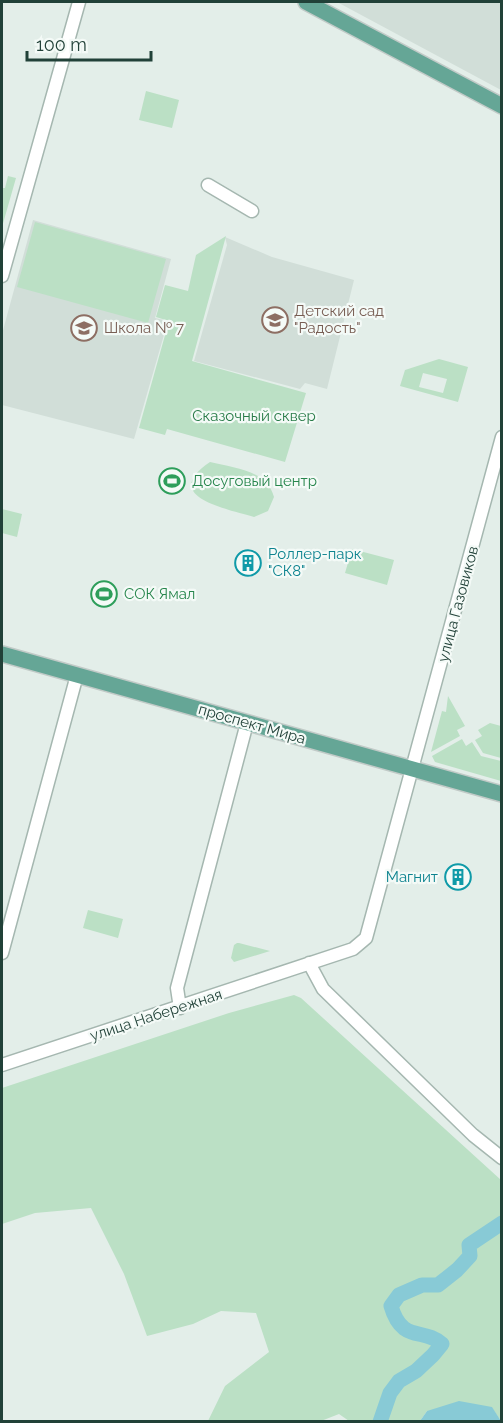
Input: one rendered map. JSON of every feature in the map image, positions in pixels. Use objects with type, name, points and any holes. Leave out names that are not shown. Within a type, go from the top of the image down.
[{"type":"main road","points":[[306,2],[501,106]]},
{"type":"main road","name":"проспект Мира","points":[[2,654],[501,794]]},
{"type":"street","points":[[3,268],[79,2]]},
{"type":"street","points":[[208,185],[252,212]]},
{"type":"street","name":"улица Газовиков","points":[[414,770],[501,437]]},
{"type":"street","points":[[488,487],[501,491]]},
{"type":"street","points":[[2,953],[76,675]]},
{"type":"street","points":[[180,1008],[177,988],[247,723]]},
{"type":"street","name":"улица Набережная","points":[[2,1065],[353,949],[366,938],[414,770]]},
{"type":"street","points":[[309,963],[323,989],[473,1135],[501,1158]]},
{"type":"shaded area","points":[[337,2],[501,2],[501,90]]},
{"type":"shaded area","name":"Школа № 7","points":[[33,220],[171,259],[155,318],[168,321],[134,439],[2,405],[2,334]]},
{"type":"shaded area","name":"Детский сад \"Радость\"","points":[[225,237],[272,257],[354,280],[327,389],[305,383],[300,389],[194,361],[227,245]]},
{"type":"green space","points":[[146,91],[179,100],[172,128],[139,120]]},
{"type":"green space","points":[[8,176],[16,178],[2,227],[2,188],[5,188]]},
{"type":"green space","points":[[35,222],[166,259],[148,323],[17,287]]},
{"type":"green space","name":"Сказочный сквер","points":[[226,236],[192,361],[306,393],[285,462],[167,429],[165,435],[139,428],[169,321],[156,317],[165,285],[188,291],[196,255]]},
{"type":"green space","points":[[439,359],[468,367],[458,402],[400,386],[405,370]],"holes":[[[423,373],[447,379],[443,393],[419,387]]]},
{"type":"green space","points":[[210,462],[248,472],[264,481],[274,497],[268,511],[254,517],[215,505],[194,493],[191,484],[196,474]]},
{"type":"green space","points":[[2,509],[22,514],[17,537],[2,533]]},
{"type":"green space","points":[[352,549],[394,560],[387,585],[345,573]]},
{"type":"green space","points":[[448,696],[465,726],[457,730],[460,736],[431,752],[442,711],[446,712]]},
{"type":"green space","points":[[490,723],[501,726],[501,758],[483,753],[475,740],[482,736],[478,730]]},
{"type":"green space","points":[[462,739],[466,746],[472,742],[481,756],[501,761],[501,781],[435,762],[432,756]]},
{"type":"green space","points":[[88,910],[123,919],[118,938],[83,928]]},
{"type":"green space","points":[[237,943],[270,951],[234,962],[231,958],[234,945]]},
{"type":"green space","points":[[294,995],[301,998],[501,1180],[501,1421],[492,1408],[427,1411],[420,1421],[349,1421],[339,1414],[321,1421],[208,1421],[225,1386],[269,1352],[256,1313],[221,1311],[193,1324],[147,1336],[124,1274],[91,1208],[35,1213],[2,1224],[2,1088],[229,1013]]},
{"type":"water","points":[[459,1401],[492,1407],[501,1421],[420,1421],[427,1411]]},
{"type":"waterway","points":[[380,1422],[390,1393],[399,1381],[416,1371],[442,1344],[401,1326],[391,1306],[399,1295],[422,1285],[438,1285],[470,1256],[469,1245],[502,1223]]},
{"type":"place","name":"Детский сад \"Радость\"","points":[[275,320]]},
{"type":"place","name":"Школа № 7","points":[[84,328]]},
{"type":"place","name":"Досуговый центр","points":[[172,481]]},
{"type":"place","name":"Роллер-парк \"СК8\"","points":[[248,563]]},
{"type":"place","name":"СОК Ямал","points":[[104,594]]},
{"type":"place","name":"Магнит","points":[[458,877]]}]
